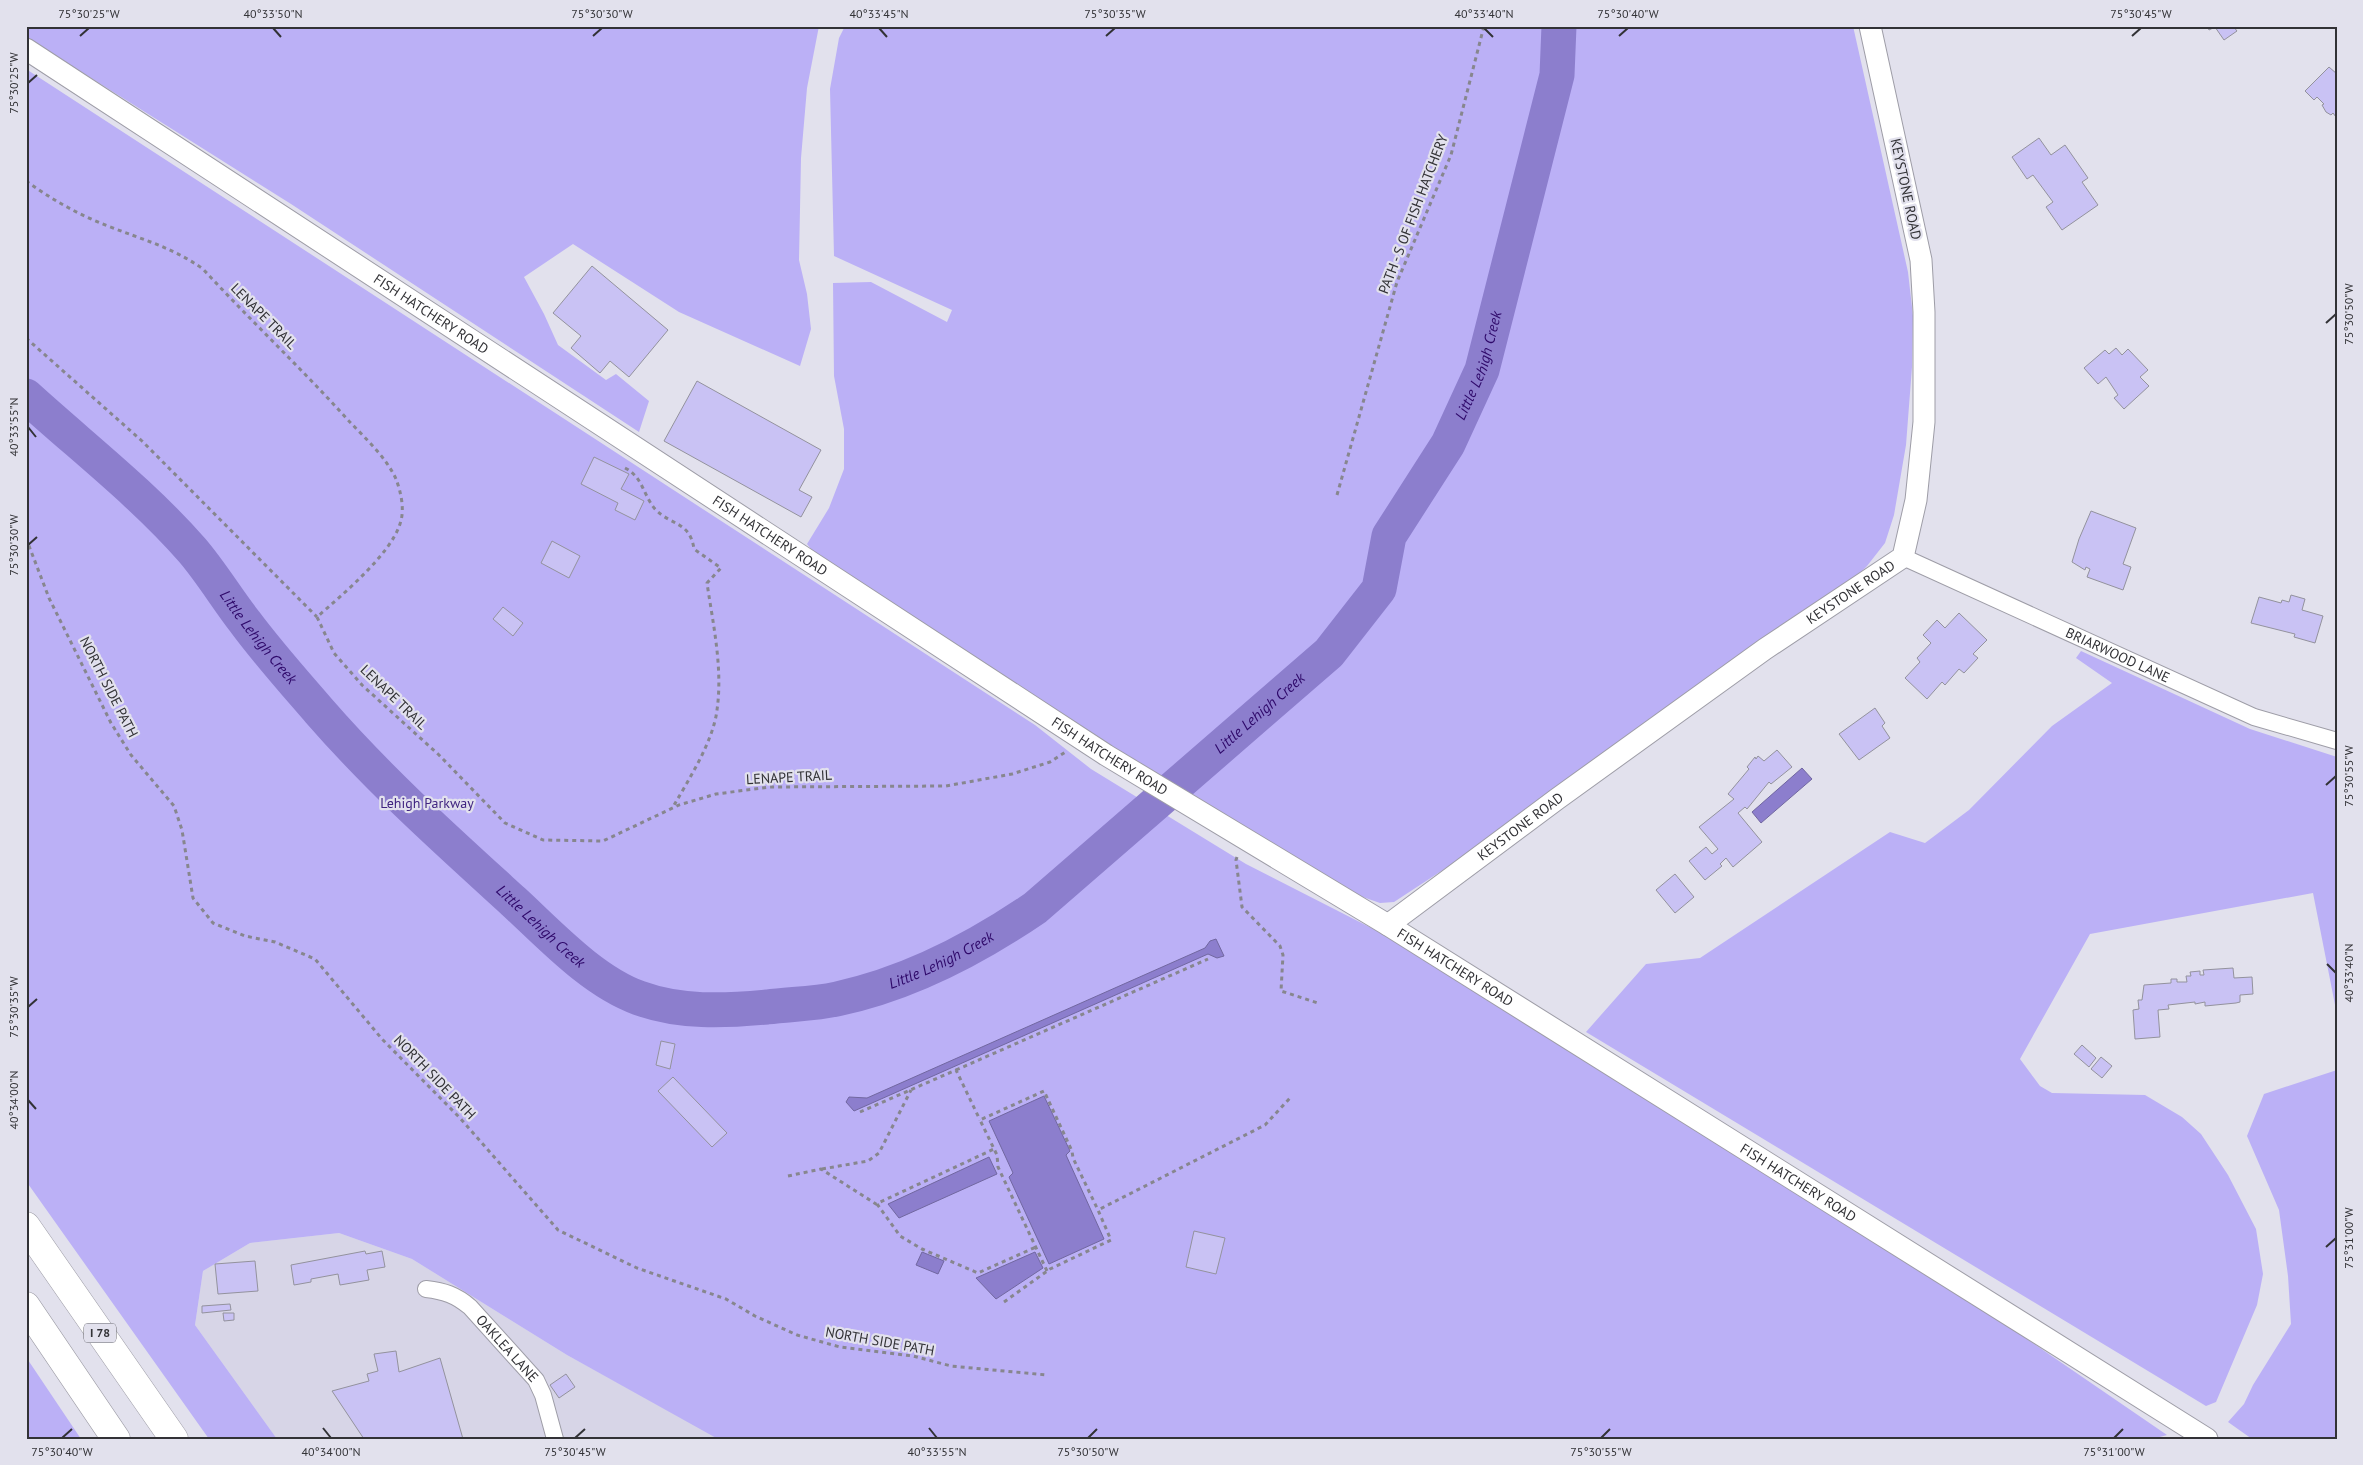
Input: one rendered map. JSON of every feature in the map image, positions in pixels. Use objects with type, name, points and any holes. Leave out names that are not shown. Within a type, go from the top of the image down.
[{"type":"highway","name":"I 78","points":[[26,1226],[174,1439]]},
{"type":"highway","points":[[26,1306],[116,1439]]},
{"type":"street","name":"KEYSTONE ROAD","points":[[1388,926],[1557,799],[1758,655],[1903,558],[1916,500],[1923,431],[1924,312],[1921,260],[1870,26]]},
{"type":"street","name":"FISH HATCHERY ROAD","points":[[26,49],[1106,755],[1388,926],[2207,1439]]},
{"type":"street","name":"BRIARWOOD LANE","points":[[1903,558],[2254,717],[2337,741]]},
{"type":"street","name":"OAKLEA LANE","points":[[426,1289],[443,1291],[458,1297],[470,1307],[536,1380],[543,1394],[555,1439]]},
{"type":"path","name":"PATH - S OF FISH HATCHERY","points":[[1336,495],[1397,282],[1451,155],[1484,26]]},
{"type":"path","name":"LENAPE TRAIL","points":[[26,181],[71,209],[108,226],[160,244],[185,256],[203,269],[312,380],[377,451],[396,478],[402,504],[400,523],[390,542],[354,584],[317,617],[334,653],[362,685],[439,755],[505,822],[543,840],[603,841],[672,808],[716,794],[770,787],[946,786],[1012,774],[1050,762],[1085,741]]},
{"type":"path","points":[[26,338],[142,441],[317,617]]},
{"type":"path","points":[[625,468],[640,480],[654,508],[687,531],[692,536],[694,549],[721,568],[707,583],[720,677],[717,711],[700,759],[672,808]]},
{"type":"path","name":"NORTH SIDE PATH","points":[[26,538],[49,598],[111,723],[131,755],[174,806],[182,830],[193,898],[213,923],[245,936],[275,942],[315,959],[382,1039],[460,1118],[558,1230],[637,1268],[726,1299],[754,1316],[797,1335],[840,1347],[913,1356],[951,1366],[1047,1375]]},
{"type":"path","points":[[1243,839],[1236,860],[1242,907],[1280,946],[1283,954],[1281,991],[1318,1003]]},
{"type":"path","points":[[860,1112],[1208,958]]},
{"type":"path","points":[[956,1070],[994,1149],[998,1167],[1047,1271]]},
{"type":"path","points":[[788,1176],[868,1161],[879,1153],[910,1090]]},
{"type":"path","points":[[980,1120],[1044,1091],[1111,1240],[1047,1271],[1004,1302]]},
{"type":"path","points":[[1098,1210],[1265,1125],[1290,1098]]},
{"type":"path","points":[[876,1204],[994,1149]]},
{"type":"path","points":[[822,1169],[876,1204],[900,1236],[922,1249],[978,1273],[1036,1247]]},
{"type":"shaded area","points":[[1802,768],[1812,779],[1761,823],[1752,812]]},
{"type":"shaded area","points":[[1216,939],[1224,956],[1217,958],[1208,954],[854,1111],[846,1102],[849,1097],[867,1098],[1205,948],[1210,941]]},
{"type":"shaded area","points":[[1044,1096],[1070,1151],[1066,1155],[1104,1239],[1049,1264],[1009,1177],[1013,1173],[989,1121]]},
{"type":"shaded area","points":[[989,1157],[997,1174],[899,1218],[888,1204]]},
{"type":"shaded area","points":[[339,1233],[412,1259],[567,1355],[720,1439],[277,1439],[195,1325],[203,1271],[250,1243]]},
{"type":"shaded area","points":[[922,1252],[944,1261],[938,1274],[916,1265]]},
{"type":"shaded area","points":[[1035,1252],[1043,1268],[996,1299],[976,1278]]},
{"type":"green space","points":[[26,26],[819,26],[807,88],[801,158],[799,260],[807,294],[811,329],[800,366],[679,312],[573,244],[524,277],[558,345],[606,380],[616,374],[649,401],[639,432],[291,204],[26,37]]},
{"type":"green space","points":[[845,26],[1853,26],[1908,272],[1913,316],[1912,367],[1906,445],[1894,515],[1885,543],[1852,581],[1481,845],[1394,902],[1380,903],[1360,896],[1014,687],[818,558],[807,544],[829,508],[844,469],[844,429],[834,376],[833,283],[871,282],[947,322],[952,310],[834,256],[830,89],[839,38]]},
{"type":"green space","name":"Lehigh Parkway","points":[[26,69],[1035,725],[1091,769],[1246,864],[1389,937],[1910,1259],[2167,1435],[2152,1439],[718,1439],[567,1355],[412,1259],[339,1233],[250,1243],[203,1271],[195,1325],[277,1439],[209,1439],[26,1181]]},
{"type":"green space","points":[[2081,651],[2250,729],[2337,757],[2337,1015],[2313,893],[2090,934],[2020,1059],[2040,1086],[2052,1093],[2145,1095],[2182,1117],[2201,1134],[2228,1175],[2256,1229],[2263,1274],[2257,1305],[2216,1402],[2206,1406],[1586,1032],[1646,964],[1700,958],[1890,832],[1925,843],[1969,810],[2052,726],[2112,683],[2076,658]]},
{"type":"green space","points":[[2337,1070],[2337,1439],[2252,1439],[2228,1422],[2244,1404],[2253,1385],[2291,1324],[2288,1276],[2279,1210],[2247,1136],[2264,1094]]},
{"type":"green space","points":[[26,1357],[81,1439],[26,1439]]},
{"type":"building","points":[[2207,26],[2233,26],[2237,31],[2224,40],[2215,27],[2209,30]]},
{"type":"building","points":[[2329,67],[2337,74],[2336,117],[2333,113],[2331,115],[2326,112],[2322,105],[2324,104],[2317,97],[2314,100],[2305,91]]},
{"type":"building","points":[[2039,138],[2051,155],[2065,145],[2088,178],[2082,182],[2098,205],[2062,230],[2046,207],[2053,202],[2033,175],[2027,179],[2012,157]]},
{"type":"building","points":[[592,266],[668,330],[629,377],[610,361],[600,373],[571,348],[581,336],[553,313]]},
{"type":"building","points":[[2116,348],[2122,355],[2128,349],[2148,370],[2140,377],[2149,386],[2124,409],[2114,398],[2118,395],[2106,377],[2098,384],[2084,368],[2105,350],[2109,354]]},
{"type":"building","points":[[697,381],[821,450],[799,490],[812,497],[801,517],[664,441]]},
{"type":"building","points":[[594,457],[629,474],[621,489],[644,501],[635,520],[615,510],[618,503],[581,484]]},
{"type":"building","points":[[2091,511],[2136,528],[2123,564],[2131,567],[2123,590],[2087,577],[2090,569],[2086,567],[2085,570],[2072,562]]},
{"type":"building","points":[[552,541],[580,556],[569,578],[541,563]]},
{"type":"building","points":[[2291,595],[2305,599],[2302,610],[2323,616],[2315,643],[2294,637],[2295,634],[2251,623],[2259,597],[2281,603],[2282,600],[2289,602]]},
{"type":"building","points":[[503,607],[523,623],[513,636],[493,619]]},
{"type":"building","points":[[1959,613],[1987,640],[1973,654],[1978,658],[1964,673],[1959,669],[1945,685],[1942,682],[1927,699],[1905,678],[1920,662],[1917,658],[1931,643],[1923,635],[1937,620],[1945,628]]},
{"type":"building","points":[[1875,708],[1885,723],[1882,726],[1890,738],[1859,760],[1839,734]]},
{"type":"building","points":[[1777,750],[1792,767],[1771,784],[1769,782],[1747,809],[1745,807],[1738,813],[1762,842],[1733,867],[1726,858],[1720,864],[1722,866],[1705,880],[1689,861],[1706,847],[1712,854],[1718,849],[1699,827],[1734,799],[1728,794],[1749,769],[1747,767],[1755,757],[1756,759],[1758,756],[1764,761]]},
{"type":"building","points":[[1675,874],[1694,897],[1675,913],[1656,890]]},
{"type":"building","points":[[2233,968],[2234,978],[2252,977],[2253,994],[2240,995],[2240,1002],[2236,1003],[2205,1006],[2205,1002],[2195,1004],[2195,1002],[2168,1005],[2169,1009],[2158,1010],[2160,1037],[2135,1039],[2133,1010],[2139,1009],[2138,1000],[2142,1000],[2144,985],[2171,983],[2171,979],[2177,979],[2177,982],[2187,982],[2186,976],[2191,976],[2190,972],[2200,971],[2200,975],[2204,975],[2203,970]]},
{"type":"building","points":[[661,1041],[675,1044],[670,1069],[656,1065]]},
{"type":"building","points":[[2082,1045],[2096,1058],[2089,1067],[2074,1054]]},
{"type":"building","points":[[2101,1057],[2112,1066],[2102,1078],[2091,1069]]},
{"type":"building","points":[[673,1077],[727,1133],[712,1147],[658,1091]]},
{"type":"building","points":[[1194,1231],[1225,1238],[1216,1274],[1186,1267]]},
{"type":"building","points":[[365,1251],[366,1254],[382,1251],[385,1267],[367,1270],[369,1280],[340,1285],[338,1274],[311,1279],[311,1282],[294,1285],[291,1265]]},
{"type":"building","points":[[255,1261],[258,1291],[218,1294],[215,1264]]},
{"type":"building","points":[[230,1304],[231,1310],[202,1313],[202,1306]]},
{"type":"building","points":[[223,1313],[234,1313],[234,1320],[224,1321]]},
{"type":"building","points":[[396,1351],[399,1372],[440,1358],[463,1439],[364,1439],[332,1391],[369,1381],[367,1374],[378,1371],[374,1354]]},
{"type":"building","points":[[566,1374],[575,1387],[559,1398],[550,1385]]},
{"type":"waterway","name":"Little Lehigh Creek","points":[[26,396],[173,529],[199,558],[238,613],[272,656],[365,761],[438,832],[588,969],[639,998],[670,1006],[702,1010],[751,1008],[837,999],[889,984],[940,963],[965,951],[1035,908],[1329,653],[1379,589],[1389,536],[1448,444],[1482,370],[1557,75],[1559,26]]}]
